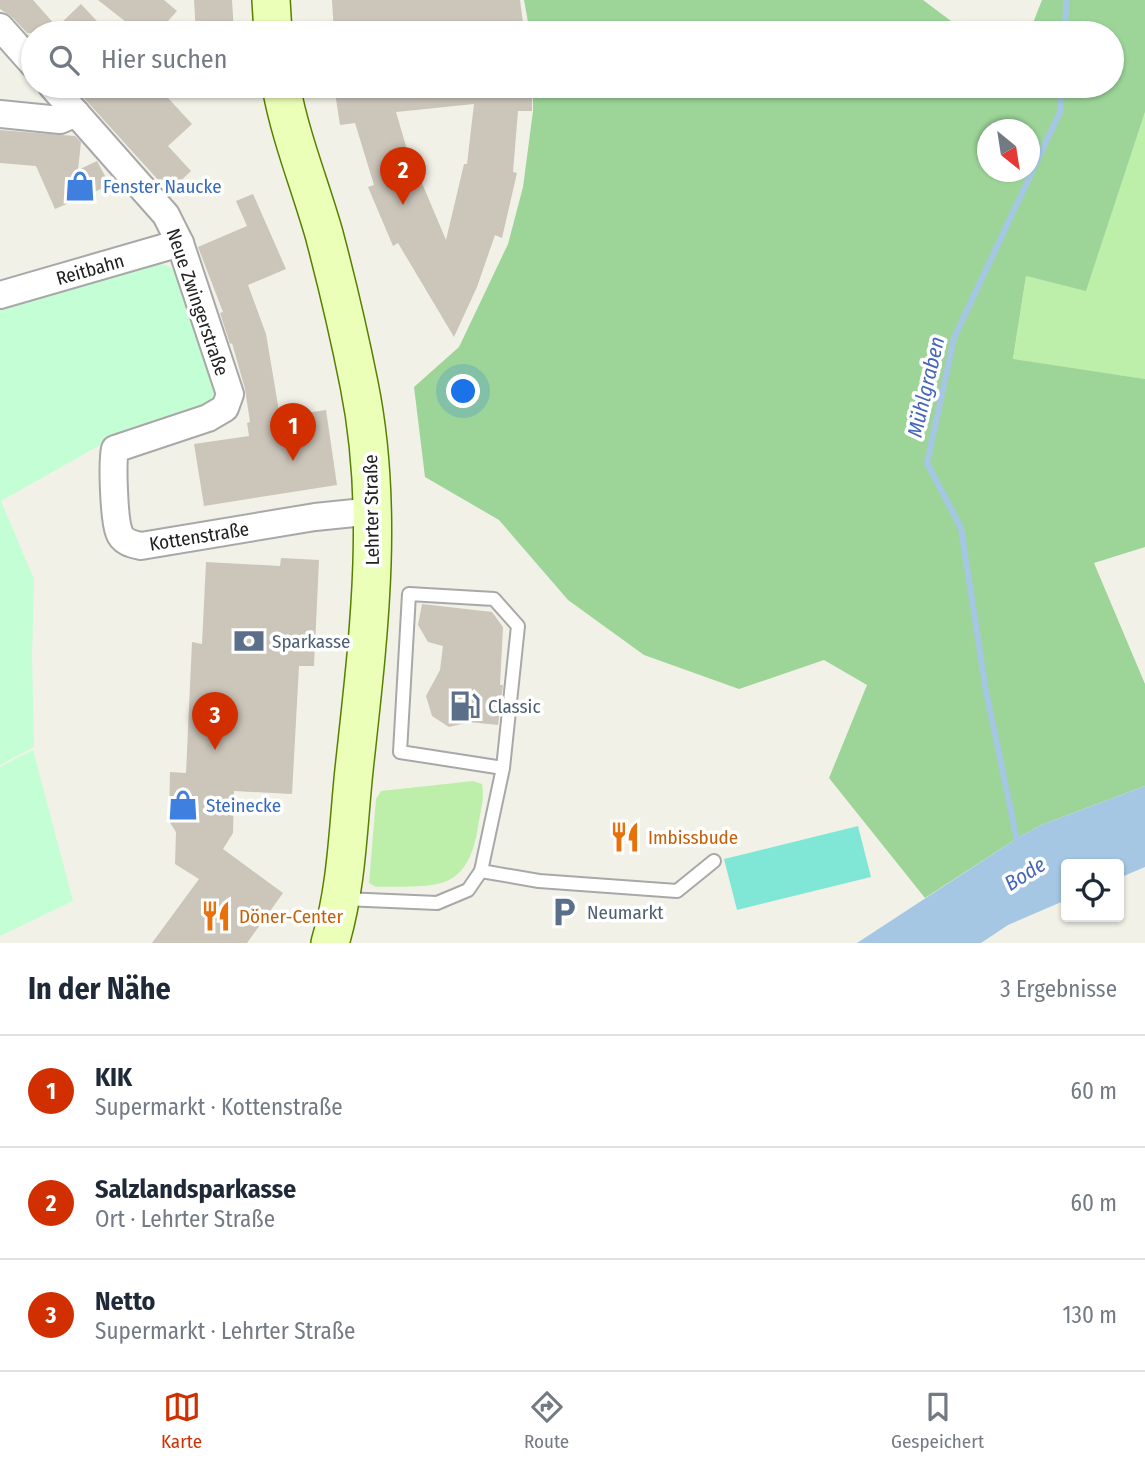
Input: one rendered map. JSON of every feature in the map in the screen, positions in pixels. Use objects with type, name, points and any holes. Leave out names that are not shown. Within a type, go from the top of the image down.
[{"type":"main road","points":[[271,0],[273,21]]},
{"type":"main road","name":"Lehrter Straße","points":[[285,98],[324,233],[347,329],[369,439],[374,511],[366,656],[340,898],[330,943]]},
{"type":"street","points":[[0,27],[21,51]]},
{"type":"street","name":"Neue Zwingerstraße","points":[[63,98],[166,215],[180,243],[230,394]]},
{"type":"street","points":[[0,114],[60,120],[76,113]]},
{"type":"street","name":"Reitbahn","points":[[0,295],[180,243]]},
{"type":"street","name":"Kottenstraße","points":[[230,394],[225,408],[208,418],[115,449],[113,462],[119,533],[128,543],[141,546],[315,517],[374,511]]},
{"type":"lane","points":[[340,898],[437,904],[468,890],[481,871],[503,768],[518,626],[494,599],[409,594],[400,752],[503,768]]},
{"type":"lane","points":[[481,871],[539,881],[677,891],[714,861]]},
{"type":"green space","points":[[524,0],[923,0],[951,21],[528,21]]},
{"type":"green space","points":[[1042,0],[1145,0],[1145,112],[1086,291],[1026,276],[1013,359],[1145,379],[1145,547],[1094,563],[1145,684],[1145,786],[1041,825],[925,898],[829,778],[867,685],[824,660],[739,689],[644,655],[568,600],[499,520],[425,477],[414,387],[459,347],[508,244],[523,187],[533,98],[1124,98],[1124,21],[1034,21]]},
{"type":"green space","points":[[1145,112],[1145,379],[1013,360],[1026,276],[1086,290]]},
{"type":"green space","points":[[156,262],[170,267],[181,279],[219,392],[203,411],[107,441],[1,501],[34,579],[34,747],[0,765],[0,305]]},
{"type":"green space","points":[[33,750],[73,901],[0,936],[0,767]]},
{"type":"green space","points":[[473,781],[482,784],[483,800],[473,849],[456,876],[430,885],[376,887],[369,883],[376,799],[381,791]]},
{"type":"shaded area","points":[[858,826],[871,877],[737,910],[724,859]]},
{"type":"water","name":"Bode","points":[[1145,786],[1145,867],[1124,876],[1124,859],[1061,859],[1061,902],[1008,925],[981,943],[857,943],[1016,839],[1041,825]]},
{"type":"building","points":[[0,0],[33,0],[52,21],[21,21],[21,27],[0,9]]},
{"type":"building","points":[[98,0],[164,0],[177,11],[168,21],[125,21]]},
{"type":"building","points":[[194,0],[232,0],[233,21],[195,21]]},
{"type":"building","points":[[332,0],[520,0],[523,21],[333,21]]},
{"type":"building","points":[[81,4],[97,21],[63,21]]},
{"type":"building","points":[[84,98],[168,98],[192,124],[168,146],[191,171],[169,192]]},
{"type":"building","points":[[336,98],[532,98],[532,111],[518,111],[513,172],[517,173],[502,238],[495,235],[477,287],[454,337],[398,243],[393,246],[368,187],[374,185],[355,123],[340,125]],"holes":[[[474,104],[467,164],[464,164],[446,240],[416,169],[413,170],[396,112]]]},
{"type":"building","points":[[0,130],[75,136],[81,142],[78,170],[97,161],[110,185],[55,209],[36,166],[0,163]]},
{"type":"building","points":[[253,194],[286,269],[248,285],[266,334],[280,417],[326,410],[337,485],[204,506],[194,444],[249,436],[247,423],[250,422],[245,389],[220,313],[223,312],[198,247],[247,226],[236,201]]},
{"type":"building","points":[[281,558],[319,560],[314,666],[299,666],[292,794],[234,791],[233,833],[223,849],[283,893],[247,943],[152,943],[199,879],[175,864],[176,832],[169,821],[170,772],[186,773],[192,642],[202,644],[206,562],[280,566]]},
{"type":"building","points":[[422,604],[492,612],[503,627],[500,685],[503,685],[498,725],[469,722],[449,727],[432,716],[426,696],[440,670],[443,646],[428,642],[418,625]]},
{"type":"waterway","name":"Mühlgraben","points":[[1065,21],[1066,0]]},
{"type":"waterway","name":"Mühlgraben","points":[[1018,845],[986,691],[961,528],[927,463],[954,338],[1060,112],[1061,98]]},
{"type":"place","name":"Fenster Naucke","points":[[80,186]]},
{"type":"place","name":"Salzlandsparkasse","points":[[403,205]]},
{"type":"place","name":"KIK","points":[[293,461]]},
{"type":"place","name":"Sparkasse","points":[[249,641]]},
{"type":"place","name":"Classic","points":[[465,706]]},
{"type":"place","name":"Netto","points":[[215,750]]},
{"type":"place","name":"Steinecke","points":[[183,805]]},
{"type":"place","name":"Imbissbude","points":[[625,837]]},
{"type":"place","name":"Neumarkt","points":[[564,912]]},
{"type":"place","name":"Döner-Center","points":[[216,916]]}]
